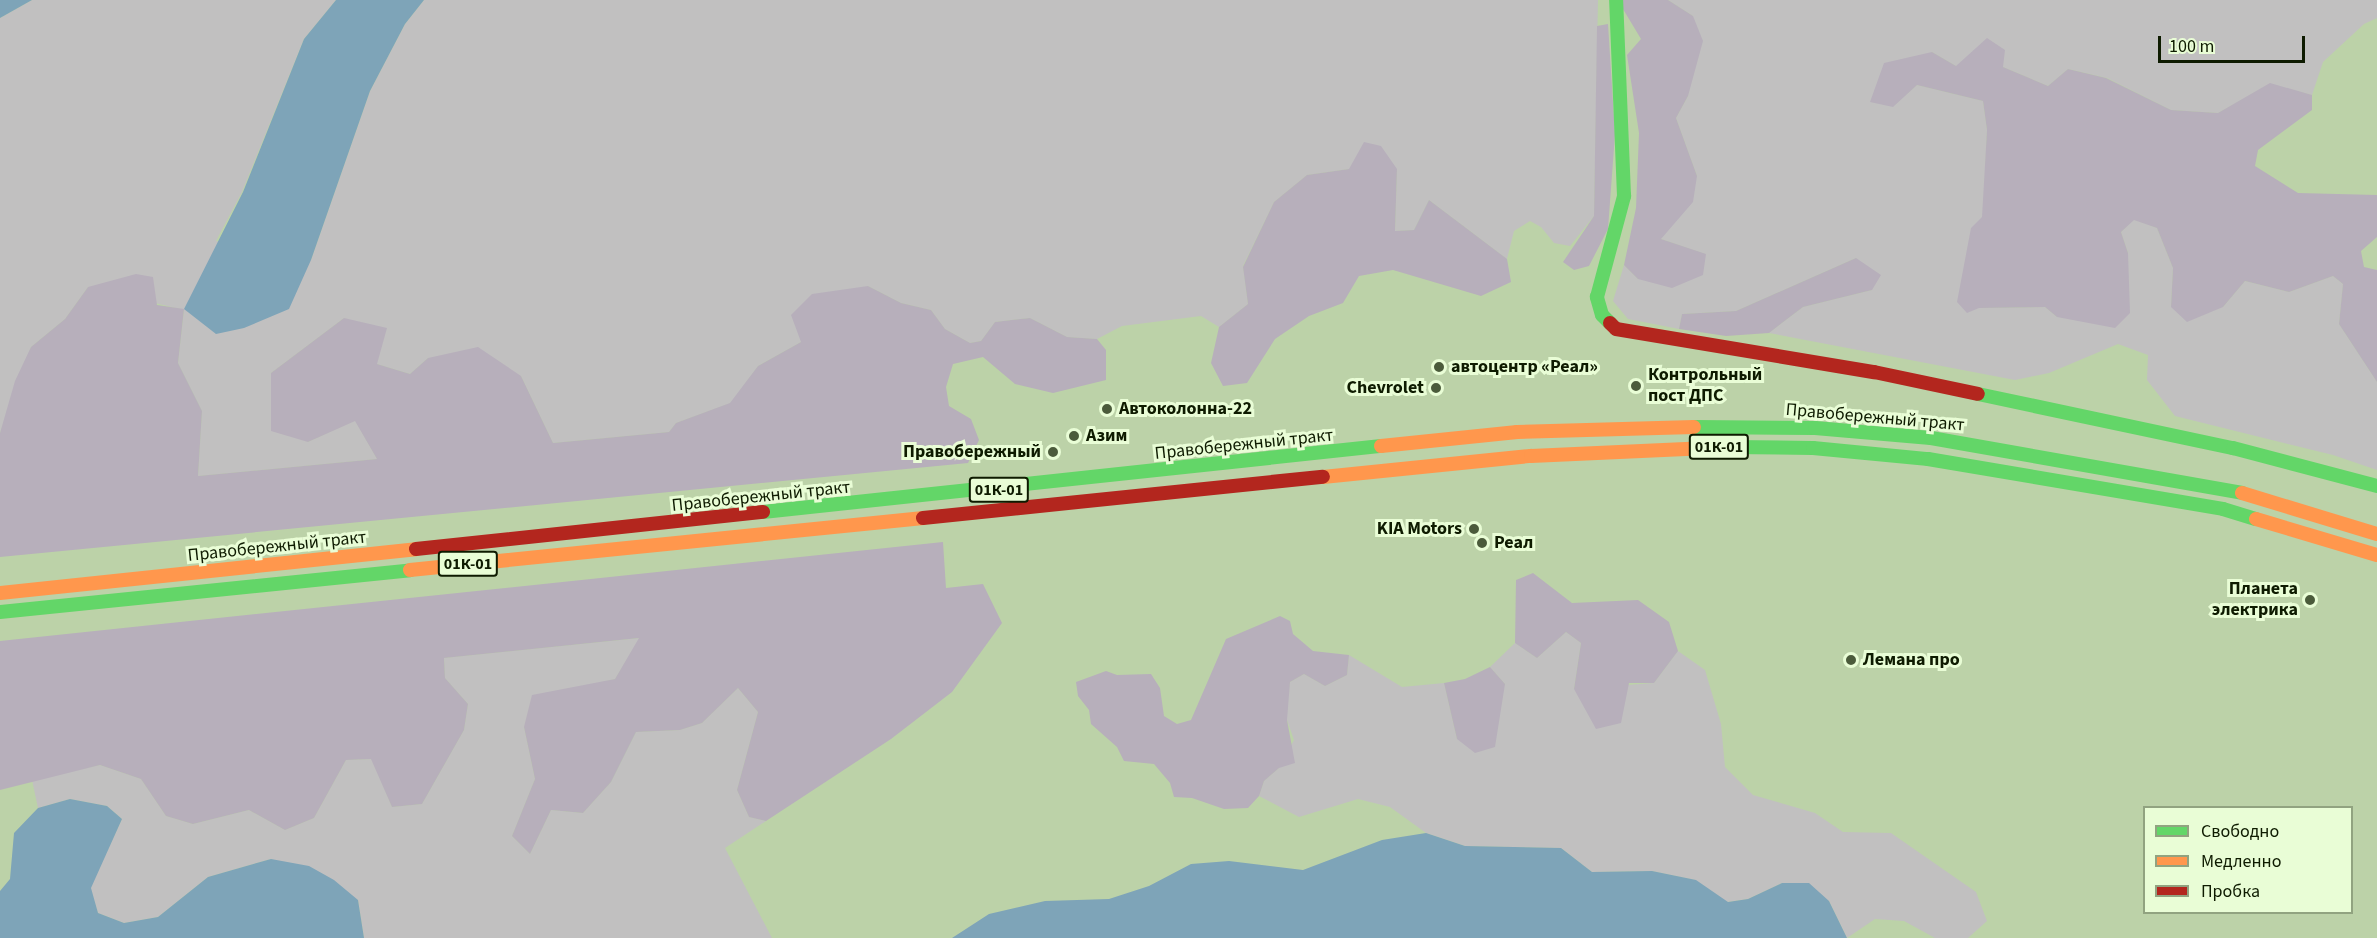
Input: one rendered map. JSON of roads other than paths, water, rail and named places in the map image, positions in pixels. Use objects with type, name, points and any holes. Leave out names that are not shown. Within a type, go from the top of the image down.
[{"type":"main road","points":[[1616,0],[1624,196],[1597,297],[1602,315],[1616,329],[1874,372],[2233,448],[2377,486]]},
{"type":"main road","name":"Правобережный тракт","points":[[0,593],[1291,458],[1517,432],[1734,427],[1815,428],[1931,438],[2228,489],[2377,534]]},
{"type":"main road","points":[[1515,457],[1531,447],[1527,435],[1517,432]]},
{"type":"main road","name":"Правобережный тракт","points":[[0,612],[1515,457],[1712,447],[1813,448],[1928,459],[2223,509],[2377,555]]},
{"type":"main road","points":[[1052,505],[1047,502],[1048,498],[1064,492],[1201,477],[1291,458]]},
{"type":"water","points":[[0,0],[32,0],[0,18]]},
{"type":"water","points":[[336,0],[424,0],[405,24],[370,91],[311,260],[289,309],[244,328],[216,334],[184,309],[243,192],[304,39]]},
{"type":"water","points":[[70,799],[107,806],[122,819],[91,888],[98,913],[124,923],[158,917],[208,877],[271,859],[309,866],[334,880],[358,900],[364,938],[0,938],[0,891],[10,879],[14,833],[38,808]]},
{"type":"water","points":[[1426,833],[1465,846],[1561,848],[1592,872],[1652,871],[1696,880],[1728,902],[1748,899],[1782,883],[1809,883],[1829,901],[1847,938],[952,938],[989,914],[1045,901],[1109,899],[1149,886],[1191,864],[1229,861],[1303,870],[1382,840]]},
{"type":"place","name":"автоцентр «Реал»","points":[[1439,367]]},
{"type":"place","name":"Контрольный пост ДПС","points":[[1636,386]]},
{"type":"place","name":"Chevrolet","points":[[1436,388]]},
{"type":"place","name":"Автоколонна-22","points":[[1107,409]]},
{"type":"place","name":"Азим","points":[[1074,436]]},
{"type":"place","name":"Правобережный","points":[[1053,452]]},
{"type":"place","name":"KIA Motors","points":[[1474,529]]},
{"type":"place","name":"Реал","points":[[1482,543]]},
{"type":"place","name":"Планета электрика","points":[[2310,600]]},
{"type":"place","name":"Лемана про","points":[[1851,660]]}]
